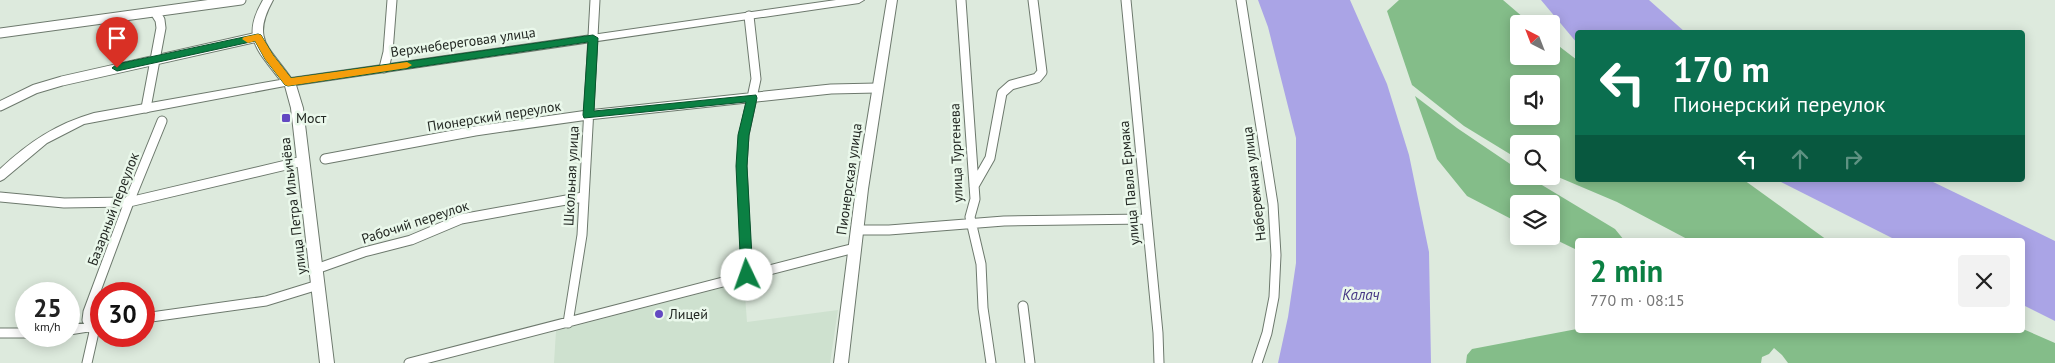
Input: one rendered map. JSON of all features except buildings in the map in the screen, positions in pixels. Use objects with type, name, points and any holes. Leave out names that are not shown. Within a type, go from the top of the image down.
[{"type":"street","points":[[0,33],[241,0]]},
{"type":"street","points":[[0,106],[35,89],[154,59],[258,37],[258,22],[268,0]]},
{"type":"street","points":[[384,68],[388,52],[392,0]]},
{"type":"street","name":"Школьная улица","points":[[568,323],[582,235],[595,0]]},
{"type":"street","name":"Верхнебереговая улица","points":[[0,176],[38,142],[70,124],[94,117],[288,82],[860,0]]},
{"type":"street","name":"Пионерская улица","points":[[841,363],[857,230],[877,88],[892,0]]},
{"type":"street","name":"улица Тургенева","points":[[962,0],[975,199],[970,217],[982,264],[983,308],[991,363]]},
{"type":"street","points":[[974,186],[990,158],[1002,93],[1011,84],[1038,78],[1042,72],[1033,0]]},
{"type":"street","name":"улица Павла Ермака","points":[[1126,0],[1158,333],[1159,363]]},
{"type":"street","name":"Набережная улица","points":[[1241,0],[1273,204],[1276,255],[1274,297],[1267,333],[1257,363]]},
{"type":"street","points":[[146,108],[161,28],[160,20],[155,12]]},
{"type":"street","points":[[747,275],[742,166],[744,135],[756,79],[749,16]]},
{"type":"street","name":"улица Петра Ильичёва","points":[[258,37],[268,57],[288,82],[294,93],[298,108],[327,363]]},
{"type":"street","name":"Пионерский переулок","points":[[325,159],[475,131],[588,115],[831,89],[877,88]]},
{"type":"street","name":"Базарный переулок","points":[[99,282],[162,120]]},
{"type":"street","points":[[0,197],[68,204],[129,202],[303,160]]},
{"type":"street","name":"Рабочий переулок","points":[[316,269],[364,252],[411,240],[461,219],[583,198]]},
{"type":"street","points":[[857,230],[889,230],[1004,221],[1146,219]]},
{"type":"street","points":[[409,363],[855,248]]},
{"type":"street","points":[[155,316],[266,301],[318,285]]},
{"type":"street","points":[[1023,306],[1030,363]]},
{"type":"street","name":"Базарный переулок","points":[[90,307],[87,320],[90,322]]},
{"type":"street","points":[[0,333],[15,334]]},
{"type":"street","name":"Базарный переулок","points":[[87,363],[92,347]]},
{"type":"shaded area","points":[[744,282],[747,322],[838,310],[830,363],[554,363],[556,331]]},
{"type":"green space","points":[[1399,0],[1503,0],[1520,15],[1510,15],[1510,65],[1560,65],[1560,47],[1575,58],[1575,182],[1747,182],[1824,238],[1685,238],[1617,202],[1560,178],[1560,135],[1510,135],[1510,154],[1464,126],[1412,85],[1387,11]]},
{"type":"green space","points":[[1415,96],[1457,128],[1510,164],[1510,185],[1542,185],[1559,195],[1510,195],[1510,218],[1467,196],[1437,159]]},
{"type":"green space","points":[[1560,196],[1615,229],[1622,238],[1575,238],[1575,249],[1560,242]]},
{"type":"green space","points":[[1575,329],[1575,333],[2025,333],[2025,330],[2055,343],[2055,363],[1788,363],[1774,348],[1769,354],[1762,357],[1761,363],[1466,363],[1467,355],[1472,349]]},
{"type":"water","name":"Калач","points":[[1258,0],[1350,0],[1387,84],[1409,155],[1429,252],[1431,363],[1278,363],[1288,317],[1296,263],[1296,138],[1268,27]]},
{"type":"water","points":[[1541,0],[1649,0],[1683,30],[1575,30],[1575,41],[1560,23],[1560,15],[1554,15]]},
{"type":"water","points":[[1781,182],[1933,182],[2055,241],[2055,321],[2025,306],[2025,238],[1892,238]]},
{"type":"slow traffic","points":[[248,39],[258,37],[268,57],[288,82],[407,65]]},
{"type":"place","name":"Мост","points":[[286,118]]},
{"type":"place","name":"Лицей","points":[[659,314]]},
{"type":"route","points":[[117,68],[258,37],[268,57],[288,82],[593,38],[588,115],[752,98],[744,135],[742,166],[747,275]]}]
